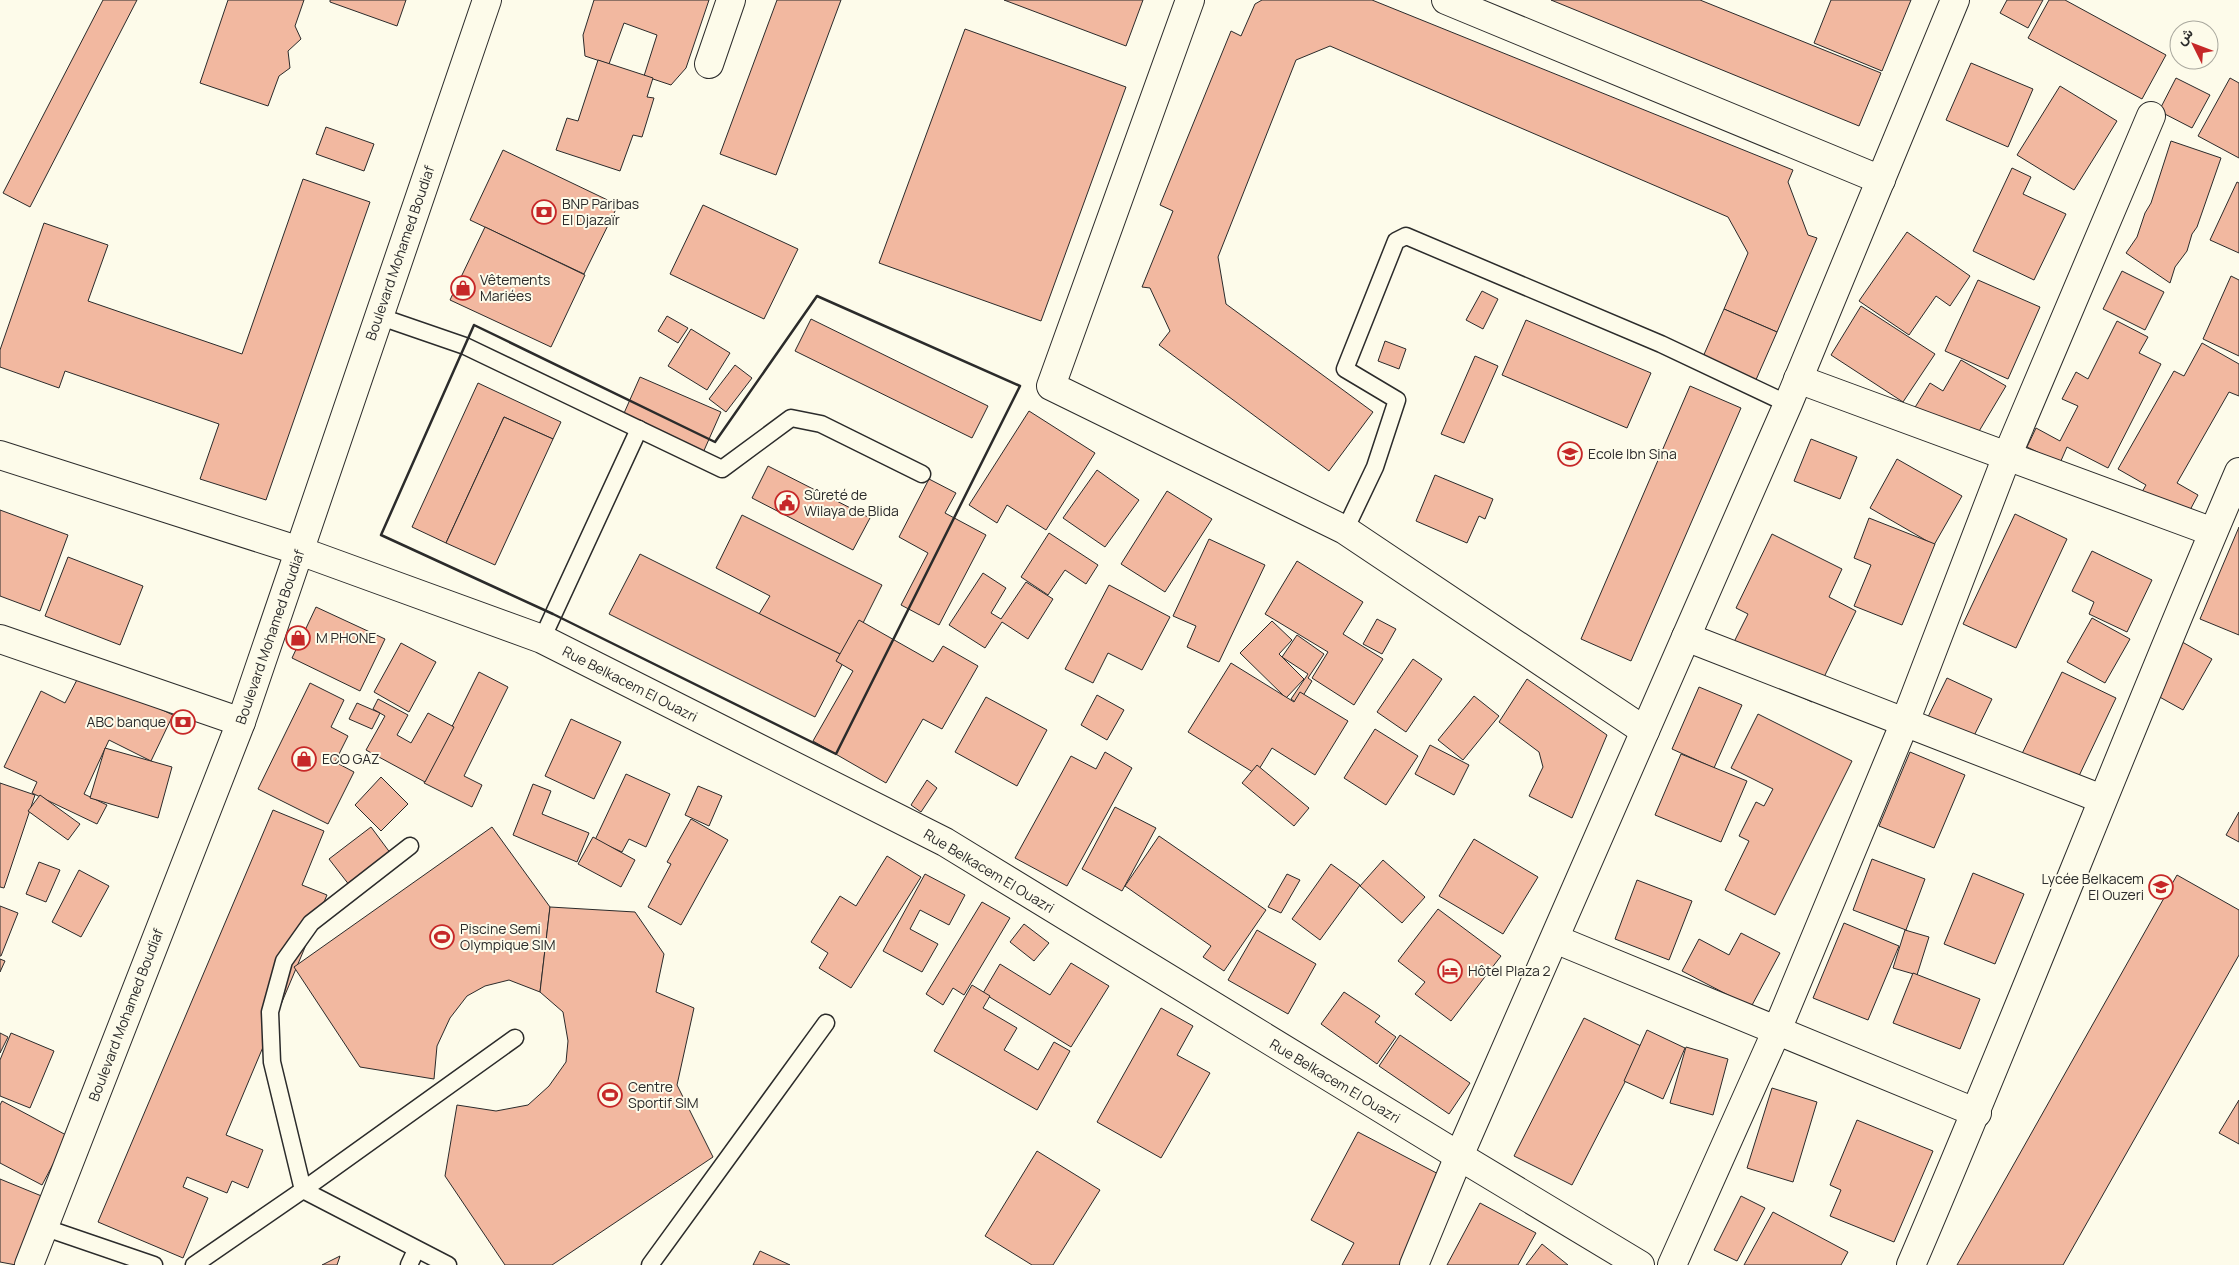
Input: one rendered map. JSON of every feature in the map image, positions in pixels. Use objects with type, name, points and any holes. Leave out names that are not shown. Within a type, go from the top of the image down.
[{"type":"street","name":"Boulevard Mohamed Boudiaf","points":[[29,1265],[241,722],[487,0]]},
{"type":"street","points":[[709,64],[731,0]]},
{"type":"street","points":[[1190,0],[1051,386],[1345,530],[1645,731]]},
{"type":"street","points":[[1446,0],[1881,180]]},
{"type":"street","points":[[1414,1265],[1459,1156],[1793,392],[1955,0]]},
{"type":"street","points":[[1672,1265],[1777,1030],[1905,722],[2007,456],[2151,116]]},
{"type":"street","points":[[1793,392],[2007,456],[2213,532]]},
{"type":"street","name":"Rue Belkacem El Ouazri","points":[[0,455],[300,551],[542,639],[945,842],[1640,1265]]},
{"type":"street","points":[[1911,1265],[1976,1112],[2102,799],[2239,472]]},
{"type":"street","points":[[1686,638],[2102,799]]},
{"type":"street","points":[[0,639],[241,722]]},
{"type":"street","points":[[1555,939],[1976,1112]]},
{"type":"lane","points":[[1345,530],[1375,467],[1397,400],[1345,369],[1396,242],[1406,236],[1661,344],[1793,392]]},
{"type":"lane","points":[[378,316],[465,346],[722,469],[791,418],[821,424],[922,474]]},
{"type":"lane","points":[[542,639],[639,429]]},
{"type":"lane","points":[[410,846],[311,923],[284,961],[270,1012],[272,1062],[303,1190],[448,1265]]},
{"type":"lane","points":[[650,1265],[826,1023]]},
{"type":"lane","points":[[194,1265],[303,1190],[515,1038]]},
{"type":"lane","points":[[43,1227],[74,1236],[154,1265]]},
{"type":"lane","points":[[409,1265],[416,1250]]},
{"type":"building","points":[[103,0],[137,0],[30,207],[3,193]]},
{"type":"building","points":[[228,0],[304,0],[295,26],[301,39],[288,51],[290,68],[279,76],[268,106],[200,83]]},
{"type":"building","points":[[330,0],[406,0],[397,26],[330,2]]},
{"type":"building","points":[[594,0],[709,0],[686,68],[671,85],[644,76],[657,35],[624,23],[609,64],[585,56],[583,35]]},
{"type":"building","points":[[777,0],[841,0],[776,175],[720,154]]},
{"type":"building","points":[[1004,0],[1143,0],[1126,46]]},
{"type":"building","points":[[1262,0],[1372,0],[1793,170],[1788,182],[1808,235],[1817,238],[1777,332],[1724,309],[1748,253],[1728,217],[1330,46],[1296,60],[1218,257],[1226,304],[1373,412],[1329,471],[1159,345],[1170,331],[1150,288],[1142,287],[1173,211],[1160,205],[1231,31],[1241,36],[1255,4]]},
{"type":"building","points":[[1551,0],[1700,0],[1881,73],[1859,126]]},
{"type":"building","points":[[1831,0],[1911,0],[1882,71],[1814,43]]},
{"type":"building","points":[[2007,0],[2043,0],[2028,28],[2000,13]]},
{"type":"building","points":[[2049,0],[2065,0],[2166,55],[2142,99],[2028,38]]},
{"type":"building","points":[[965,29],[1126,87],[1041,321],[879,263]]},
{"type":"building","points":[[598,60],[653,78],[647,97],[654,98],[642,137],[633,135],[620,171],[556,150],[567,118],[578,121]]},
{"type":"building","points":[[1971,63],[2033,89],[2008,147],[1946,120]]},
{"type":"building","points":[[2176,78],[2210,95],[2192,128],[2159,111]]},
{"type":"building","points":[[2230,78],[2239,83],[2239,158],[2198,136]]},
{"type":"building","points":[[2060,86],[2117,121],[2074,190],[2017,155]]},
{"type":"building","points":[[326,127],[374,144],[364,171],[316,154]]},
{"type":"building","points":[[2171,141],[2221,158],[2197,227],[2192,234],[2187,251],[2175,267],[2170,283],[2126,253],[2137,237],[2145,213],[2151,203]]},
{"type":"building","name":"BNP Paribas El Djazaïr","points":[[503,150],[618,205],[584,274],[470,220]]},
{"type":"building","points":[[2012,168],[2031,177],[2023,194],[2066,214],[2034,280],[1973,251]]},
{"type":"building","points":[[303,179],[370,202],[266,500],[200,479],[219,424],[65,371],[59,388],[0,367],[0,350],[44,223],[108,245],[88,301],[242,354]]},
{"type":"building","points":[[2237,182],[2239,183],[2239,253],[2210,240]]},
{"type":"building","points":[[703,205],[798,249],[764,319],[670,274]]},
{"type":"building","points":[[485,227],[585,275],[551,347],[450,300]]},
{"type":"building","points":[[1907,232],[1970,276],[1950,306],[1936,296],[1909,335],[1859,301]]},
{"type":"building","points":[[2122,271],[2164,292],[2145,330],[2103,309]]},
{"type":"building","points":[[2231,276],[2239,280],[2239,356],[2203,339]]},
{"type":"building","points":[[1978,280],[2040,307],[2008,379],[1945,351]]},
{"type":"building","points":[[1482,291],[1498,299],[1483,329],[1466,320]]},
{"type":"building","points":[[1861,306],[1935,354],[1903,402],[1831,355]]},
{"type":"building","points":[[1724,309],[1777,332],[1755,382],[1702,359]]},
{"type":"building","points":[[667,316],[688,328],[678,343],[658,331]]},
{"type":"building","points":[[811,319],[988,406],[972,438],[795,351]]},
{"type":"building","points":[[1526,320],[1651,373],[1627,428],[1502,375]]},
{"type":"building","points":[[2117,321],[2148,337],[2139,353],[2161,364],[2108,468],[2067,447],[2060,463],[2027,447],[2036,428],[2060,441],[2078,406],[2062,399],[2076,372],[2088,379]]},
{"type":"building","points":[[691,329],[730,353],[707,390],[668,366]]},
{"type":"building","points":[[1385,341],[1406,349],[1399,369],[1378,361]]},
{"type":"building","points":[[2202,343],[2239,364],[2239,396],[2229,392],[2177,483],[2198,495],[2180,529],[2135,504],[2146,485],[2118,469],[2174,371],[2184,376]]},
{"type":"building","points":[[1475,356],[1498,366],[1464,443],[1441,434]]},
{"type":"building","points":[[1961,360],[2006,386],[1972,443],[1914,409],[1930,383],[1943,391]]},
{"type":"building","points":[[735,365],[752,378],[726,412],[709,399]]},
{"type":"building","points":[[640,377],[721,412],[702,455],[621,420]]},
{"type":"building","points":[[478,383],[561,422],[553,439],[504,417],[446,543],[412,527]]},
{"type":"building","points":[[1690,386],[1741,408],[1631,661],[1581,639]]},
{"type":"building","points":[[1029,411],[1095,453],[1046,530],[1007,505],[997,523],[969,505]]},
{"type":"building","points":[[504,417],[553,439],[495,565],[446,543]]},
{"type":"building","points":[[1811,439],[1857,457],[1840,499],[1794,481]]},
{"type":"building","points":[[1897,459],[1962,496],[1934,545],[1870,508]]},
{"type":"building","points":[[768,466],[870,518],[853,550],[752,498]]},
{"type":"building","points":[[1097,470],[1139,500],[1105,547],[1063,518]]},
{"type":"building","points":[[1435,475],[1493,499],[1485,519],[1479,516],[1467,543],[1416,521]]},
{"type":"building","points":[[929,479],[956,493],[945,513],[986,535],[939,625],[901,605],[928,553],[899,537]]},
{"type":"building","points":[[1167,491],[1212,519],[1165,592],[1121,564]]},
{"type":"building","points":[[0,510],[68,535],[40,611],[0,596]]},
{"type":"building","points":[[2015,514],[2067,539],[2016,648],[1963,624]]},
{"type":"building","points":[[742,515],[882,585],[846,657],[759,614],[770,596],[716,568]]},
{"type":"building","points":[[1869,518],[1935,544],[1902,625],[1854,606],[1871,565],[1854,558]]},
{"type":"building","points":[[2239,527],[2239,635],[2200,619]]},
{"type":"building","points":[[1049,533],[1098,565],[1086,584],[1065,570],[1048,595],[1021,577]]},
{"type":"building","points":[[1772,534],[1842,569],[1829,597],[1856,611],[1812,702],[1725,660],[1748,614],[1736,608]]},
{"type":"building","points":[[1209,539],[1265,565],[1219,662],[1187,647],[1196,626],[1173,616]]},
{"type":"building","points":[[2092,551],[2152,580],[2127,632],[2089,614],[2094,602],[2072,591]]},
{"type":"building","points":[[640,554],[846,657],[815,717],[609,614]]},
{"type":"building","points":[[68,557],[143,586],[120,645],[45,616]]},
{"type":"building","points":[[1297,561],[1363,602],[1343,634],[1383,659],[1354,705],[1312,678],[1328,652],[1265,614]]},
{"type":"building","points":[[983,573],[1006,588],[991,613],[1001,619],[1026,582],[1053,599],[1028,639],[1002,622],[985,648],[949,625]]},
{"type":"building","points":[[1109,585],[1170,617],[1142,670],[1108,653],[1093,683],[1065,669]]},
{"type":"building","points":[[316,607],[385,639],[360,691],[292,658]]},
{"type":"building","points":[[2092,618],[2130,639],[2105,683],[2067,662]]},
{"type":"building","points":[[1377,619],[1396,629],[1382,654],[1363,644]]},
{"type":"building","points":[[859,620],[933,662],[943,646],[978,666],[942,729],[923,719],[886,783],[813,741],[853,671],[836,661]]},
{"type":"building","points":[[1272,621],[1292,640],[1279,654],[1304,679],[1286,698],[1240,653]]},
{"type":"building","points":[[1297,635],[1324,654],[1308,678],[1312,681],[1298,704],[1291,699],[1308,674],[1282,657]]},
{"type":"building","points":[[2177,639],[2212,659],[2183,710],[2147,690]]},
{"type":"building","points":[[401,643],[436,662],[409,712],[374,692]]},
{"type":"building","points":[[1413,659],[1442,679],[1406,732],[1377,712]]},
{"type":"building","points":[[1231,663],[1294,702],[1300,692],[1348,721],[1315,775],[1272,748],[1256,774],[1188,732]]},
{"type":"building","points":[[81,672],[173,715],[151,761],[109,740],[84,794],[107,805],[97,824],[32,793],[37,782],[4,767],[41,691],[65,703]]},
{"type":"building","points":[[479,672],[508,687],[464,776],[482,785],[472,807],[424,783]]},
{"type":"building","points":[[2062,672],[2116,698],[2069,797],[2014,770]]},
{"type":"building","points":[[1947,678],[1992,699],[1971,742],[1926,721]]},
{"type":"building","points":[[1527,679],[1607,735],[1572,818],[1529,796],[1543,767],[1539,752],[1499,722]]},
{"type":"building","points":[[310,683],[344,700],[331,727],[348,736],[335,762],[354,772],[328,824],[258,789]]},
{"type":"building","points":[[1699,687],[1742,705],[1714,768],[1672,749]]},
{"type":"building","points":[[1097,695],[1124,710],[1107,740],[1081,725]]},
{"type":"building","points":[[1474,696],[1499,716],[1463,760],[1438,740]]},
{"type":"building","points":[[986,697],[1047,730],[1017,786],[955,752]]},
{"type":"building","points":[[378,699],[408,715],[397,735],[411,743],[428,713],[454,727],[425,782],[366,750],[385,716],[373,709]]},
{"type":"building","points":[[357,703],[380,713],[372,729],[349,719]]},
{"type":"building","points":[[1758,714],[1852,761],[1775,915],[1725,890],[1749,841],[1739,836],[1756,802],[1764,806],[1773,789],[1731,768]]},
{"type":"building","points":[[571,719],[621,742],[594,799],[545,776]]},
{"type":"building","points":[[1375,729],[1418,756],[1386,805],[1344,778]]},
{"type":"building","points":[[1430,745],[1469,765],[1454,795],[1415,774]]},
{"type":"building","points":[[105,748],[172,767],[158,818],[90,798]]},
{"type":"building","points":[[1105,752],[1132,768],[1067,886],[1015,858],[1071,756],[1096,769]]},
{"type":"building","points":[[1910,752],[1965,775],[1934,848],[1879,826]]},
{"type":"building","points":[[1681,754],[1747,781],[1721,842],[1655,815]]},
{"type":"building","points":[[1257,765],[1309,808],[1294,826],[1242,783]]},
{"type":"building","points":[[626,774],[670,794],[646,847],[629,839],[622,852],[595,840]]},
{"type":"building","points":[[381,777],[408,804],[381,831],[355,805]]},
{"type":"building","points":[[927,780],[937,788],[921,812],[911,805]]},
{"type":"building","points":[[0,783],[35,795],[4,888],[0,887]]},
{"type":"building","points":[[533,784],[551,791],[542,814],[589,833],[577,862],[513,835]]},
{"type":"building","points":[[698,786],[722,796],[709,826],[685,815]]},
{"type":"building","points":[[40,795],[80,824],[68,840],[28,811]]},
{"type":"building","points":[[1115,807],[1156,828],[1122,891],[1082,869]]},
{"type":"building","points":[[273,810],[324,831],[302,885],[327,895],[226,1135],[263,1150],[248,1188],[232,1181],[227,1193],[187,1177],[183,1187],[208,1198],[183,1258],[98,1222]]},
{"type":"building","points":[[2239,812],[2239,842],[2226,835]]},
{"type":"building","points":[[691,819],[728,840],[681,925],[648,907],[671,864],[667,862]]},
{"type":"building","points":[[371,827],[391,854],[350,886],[329,859]]},
{"type":"building","name":"Piscine Semi Olympique SIM","points":[[492,827],[550,907],[540,992],[509,980],[485,986],[467,996],[450,1018],[437,1046],[434,1079],[360,1067],[294,967]]},
{"type":"building","points":[[1159,836],[1266,910],[1224,971],[1203,957],[1211,946],[1125,886]]},
{"type":"building","points":[[593,837],[635,860],[621,887],[578,864]]},
{"type":"building","points":[[1474,839],[1538,877],[1503,934],[1439,896]]},
{"type":"building","points":[[887,856],[921,877],[851,988],[819,968],[828,953],[811,942],[840,896],[856,906]]},
{"type":"building","points":[[1872,859],[1925,879],[1906,930],[1853,910]]},
{"type":"building","points":[[1383,860],[1425,897],[1402,923],[1360,886]]},
{"type":"building","points":[[39,862],[60,870],[46,902],[26,894]]},
{"type":"building","points":[[1331,864],[1360,885],[1320,940],[1292,919]]},
{"type":"building","points":[[79,870],[109,886],[81,937],[52,922]]},
{"type":"building","points":[[1973,873],[2024,894],[1995,964],[1944,944]]},
{"type":"building","points":[[925,874],[965,895],[949,925],[920,910],[910,929],[938,944],[922,972],[883,951]]},
{"type":"building","points":[[1287,874],[1300,880],[1281,913],[1268,907]]},
{"type":"building","points":[[2177,875],[2239,910],[2239,955],[2063,1265],[1957,1265]]},
{"type":"building","points":[[1637,880],[1692,901],[1669,960],[1615,939]]},
{"type":"building","points":[[982,902],[1010,918],[964,995],[953,988],[943,1005],[926,994]]},
{"type":"building","points":[[0,906],[18,913],[1,956],[0,956]]},
{"type":"building","name":"Centre Sportif SIM","points":[[550,907],[635,912],[664,954],[656,992],[694,1008],[677,1085],[713,1157],[552,1265],[505,1265],[445,1176],[457,1105],[496,1111],[528,1105],[549,1086],[566,1062],[568,1041],[563,1012],[540,992]]},
{"type":"building","name":"Hôtel Plaza 2","points":[[1438,909],[1501,956],[1451,1021],[1415,994],[1425,982],[1398,961]]},
{"type":"building","points":[[1844,923],[1899,946],[1868,1020],[1813,998]]},
{"type":"building","points":[[1024,924],[1049,943],[1034,961],[1010,942]]},
{"type":"building","points":[[1257,930],[1316,964],[1288,1014],[1228,980]]},
{"type":"building","points":[[1905,930],[1929,937],[1917,975],[1893,968]]},
{"type":"building","points":[[1741,933],[1780,953],[1751,1007],[1682,971],[1699,939],[1729,955]]},
{"type":"building","points":[[0,959],[5,961],[0,972]]},
{"type":"building","points":[[1071,963],[1109,986],[1071,1047],[983,993],[1000,964],[1050,995]]},
{"type":"building","points":[[1913,973],[1980,999],[1960,1049],[1893,1023]]},
{"type":"building","points":[[972,985],[990,996],[983,1008],[1017,1028],[1004,1050],[1038,1070],[1054,1042],[1070,1051],[1037,1110],[934,1051]]},
{"type":"building","points":[[1344,992],[1380,1016],[1375,1022],[1396,1037],[1377,1064],[1321,1024]]},
{"type":"building","points":[[1161,1008],[1193,1026],[1177,1055],[1210,1073],[1161,1158],[1097,1122]]},
{"type":"building","points":[[1584,1018],[1643,1047],[1572,1185],[1514,1156]]},
{"type":"building","points":[[1647,1030],[1685,1048],[1663,1099],[1624,1081]]},
{"type":"building","points":[[0,1033],[8,1037],[0,1053]]},
{"type":"building","points":[[11,1033],[54,1051],[30,1108],[0,1096],[0,1060]]},
{"type":"building","points":[[1400,1035],[1470,1083],[1449,1114],[1379,1066]]},
{"type":"building","points":[[1686,1047],[1728,1059],[1713,1115],[1670,1103]]},
{"type":"building","points":[[1772,1088],[1817,1102],[1793,1182],[1747,1168]]},
{"type":"building","points":[[2239,1100],[2239,1144],[2219,1133]]},
{"type":"building","points":[[2,1101],[68,1136],[42,1185],[0,1163],[0,1105]]},
{"type":"building","points":[[1857,1120],[1933,1151],[1894,1242],[1830,1216],[1841,1190],[1830,1185]]},
{"type":"building","points":[[1358,1132],[1448,1179],[1402,1265],[1342,1265],[1354,1243],[1311,1220]]},
{"type":"building","points":[[1037,1151],[1100,1190],[1053,1265],[1032,1265],[985,1236]]},
{"type":"building","points":[[0,1179],[44,1197],[16,1265],[0,1262]]},
{"type":"building","points":[[1741,1196],[1765,1208],[1737,1261],[1714,1250]]},
{"type":"building","points":[[1480,1203],[1536,1233],[1518,1265],[1447,1265]]},
{"type":"building","points":[[1773,1212],[1848,1252],[1841,1265],[1744,1265]]},
{"type":"building","points":[[1542,1244],[1568,1265],[1526,1265]]},
{"type":"building","points":[[760,1251],[790,1265],[753,1265]]},
{"type":"building","points":[[340,1256],[337,1265],[322,1265]]},
{"type":"wall","points":[[817,296],[1020,386],[836,754],[553,614],[381,535],[474,325],[715,442],[817,296]]},
{"type":"place","name":"BNP Paribas El Djazaïr","points":[[544,212]]},
{"type":"place","name":"Vêtements Mariées","points":[[463,288]]},
{"type":"place","name":"Ecole Ibn Sina","points":[[1570,454]]},
{"type":"place","name":"Sûreté de Wilaya de Blida","points":[[787,503]]},
{"type":"place","name":"M PHONE","points":[[298,638]]},
{"type":"place","name":"ABC banque","points":[[183,722]]},
{"type":"place","name":"ECO GAZ","points":[[304,759]]},
{"type":"place","name":"Lycée Belkacem El Ouzeri","points":[[2161,887]]},
{"type":"place","name":"Piscine Semi Olympique SIM","points":[[442,937]]},
{"type":"place","name":"Hôtel Plaza 2","points":[[1450,971]]},
{"type":"place","name":"Centre Sportif SIM","points":[[610,1095]]}]
